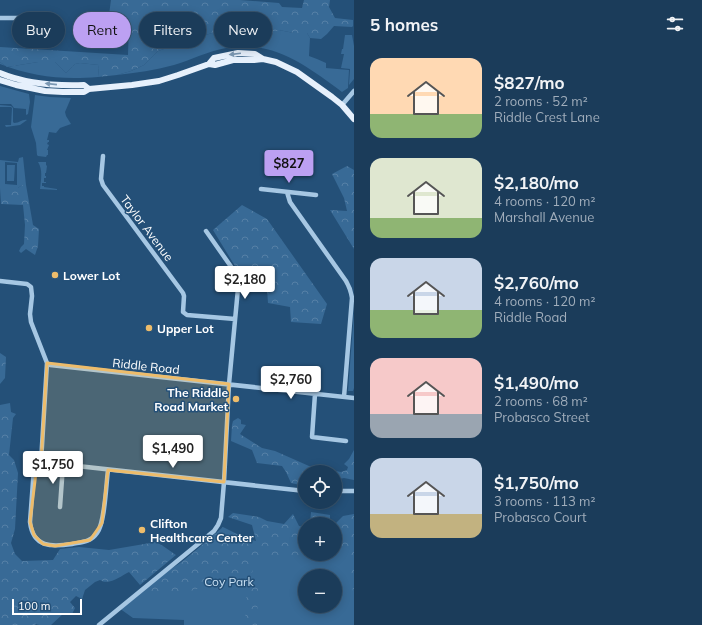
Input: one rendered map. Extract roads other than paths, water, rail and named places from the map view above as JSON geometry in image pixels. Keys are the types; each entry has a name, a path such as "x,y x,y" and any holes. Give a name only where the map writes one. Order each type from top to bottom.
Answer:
{"main road":[{"path":"0,80 16,86 45,91 84,92 89,89 154,82 209,64 214,58 238,53 255,54 263,59 276,62 291,69 332,97 342,105 354,119"},
{"path":"0,73 41,83 84,85 89,89"}],"street":[{"path":"0,18 12,18"},
{"path":"342,105 354,91"},
{"name":"Taylor Avenue","path":"103,156 101,179 103,185 184,293 183,312 187,314 235,319"},
{"path":"260,189 316,195"},
{"path":"287,192 290,202 346,280 351,292 344,397"},
{"path":"99,625 214,531 221,518 229,384 239,278 206,231"},
{"path":"0,281 27,284 31,287 32,296 30,322 47,363 41,462"},
{"name":"Riddle Road","path":"47,363 53,366 354,398"},
{"path":"315,394 312,437 346,441"},
{"path":"108,470 102,523 97,533 90,540 58,546 43,544 36,538 32,531 30,522 34,468 41,462 298,490"},
{"path":"60,507 63,465"},
{"path":"342,491 354,491"}],"place":[{"name":"Lower Lot","path":"55,275"},
{"name":"Upper Lot","path":"149,328"},
{"name":"The Riddle Road Market","path":"236,399"},
{"name":"Clifton Healthcare Center","path":"142,530"}],"park label":[{"name":"Coy Park","path":"229,581"}]}
